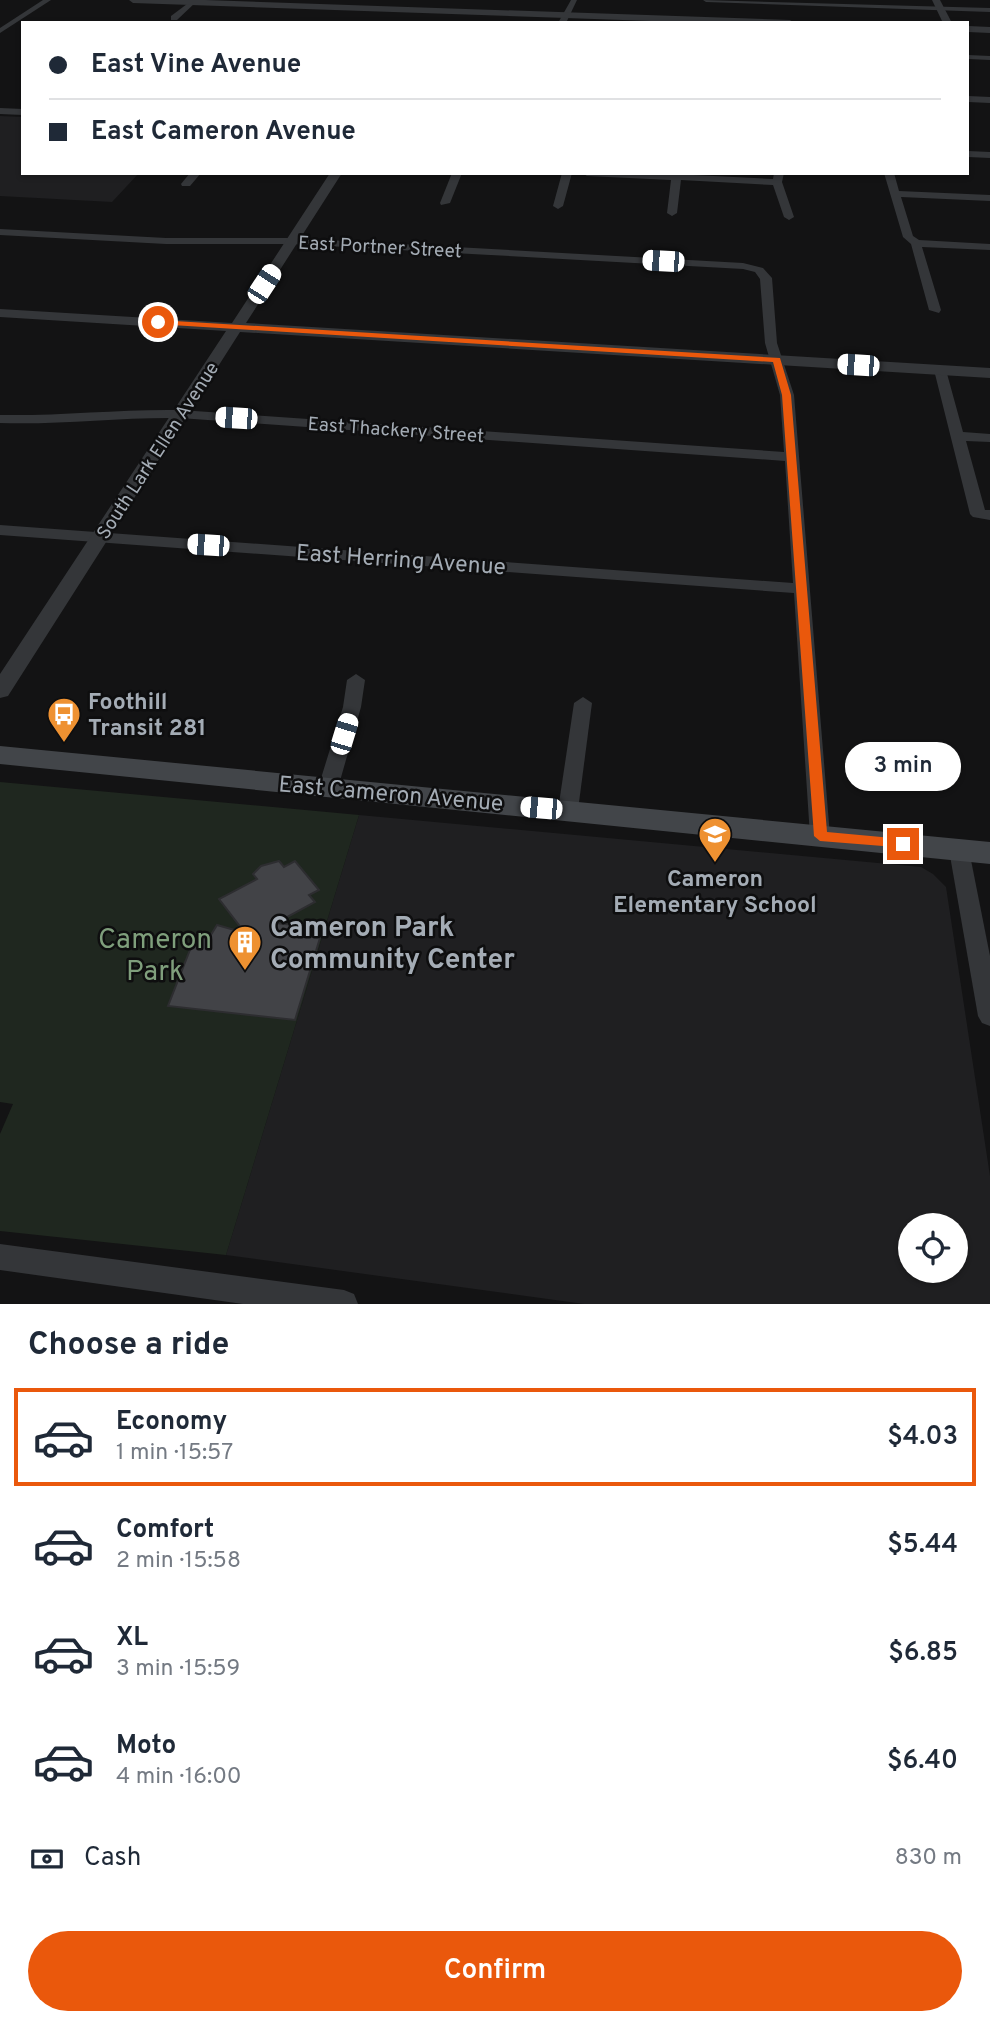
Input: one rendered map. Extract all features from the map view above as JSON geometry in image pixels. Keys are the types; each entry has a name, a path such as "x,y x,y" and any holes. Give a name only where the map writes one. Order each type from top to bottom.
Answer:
{"main road":[{"name":"East Cameron Avenue","path":"0,755 990,853"}],"street":[{"path":"0,31 48,0"},
{"path":"133,0 266,2 565,19 680,21"},
{"path":"433,21 447,0"},
{"path":"565,19 573,0"},
{"path":"706,0 938,4 990,10"},
{"path":"174,18 193,2"},
{"path":"938,4 947,21"},
{"path":"12,16 23,16"},
{"path":"969,29 990,30"},
{"path":"969,57 990,58"},
{"path":"969,99 990,100"},
{"path":"0,111 21,112"},
{"path":"969,154 990,155"},
{"path":"186,184 194,175"},
{"name":"South Lark Ellen Avenue","path":"0,691 335,175"},
{"path":"445,203 456,175"},
{"path":"558,206 566,175"},
{"path":"623,175 778,178 789,217"},
{"path":"890,175 908,237 916,243 990,247"},
{"path":"672,213 676,178"},
{"path":"895,194 990,198"},
{"name":"East Portner Street","path":"0,232 166,241 292,241 743,265 759,270 766,278 771,343 777,359"},
{"path":"916,243 935,310"},
{"path":"0,313 990,373"},
{"path":"777,359 787,395 820,836"},
{"path":"940,370 984,514"},
{"name":"East Thackery Street","path":"0,419 40,420 130,413 180,414 792,457"},
{"path":"958,436 990,438"},
{"name":"East Herring Avenue","path":"0,530 801,589"},
{"path":"328,788 352,707 356,680"},
{"path":"568,810 583,703"},
{"path":"959,850 990,1016"},
{"path":"0,1257 344,1304"}],"shaded area":[{"path":"0,116 21,117 21,175 137,175 112,202 0,196"},
{"path":"359,815 921,867 933,874 946,887 990,1176 990,1304 584,1304 226,1255"}],"green space":[{"name":"Cameron Park","path":"0,782 359,815 226,1255 0,1231 0,1134 13,1104 0,1102"}],"building":[{"name":"Cameron Park Community Center","path":"279,861 284,867 295,861 319,890 309,895 315,902 276,923 323,928 295,1020 168,1006 195,937 209,938 217,925 245,933 219,899 257,879 253,874 261,866"}],"place":[{"name":"Foothill Transit 281","path":"64,744"},
{"name":"Cameron Elementary School","path":"715,864"},
{"name":"Cameron Park Community Center","path":"245,972"}],"route":[{"path":"158,322 777,359 787,395 820,836 903,844"}]}
